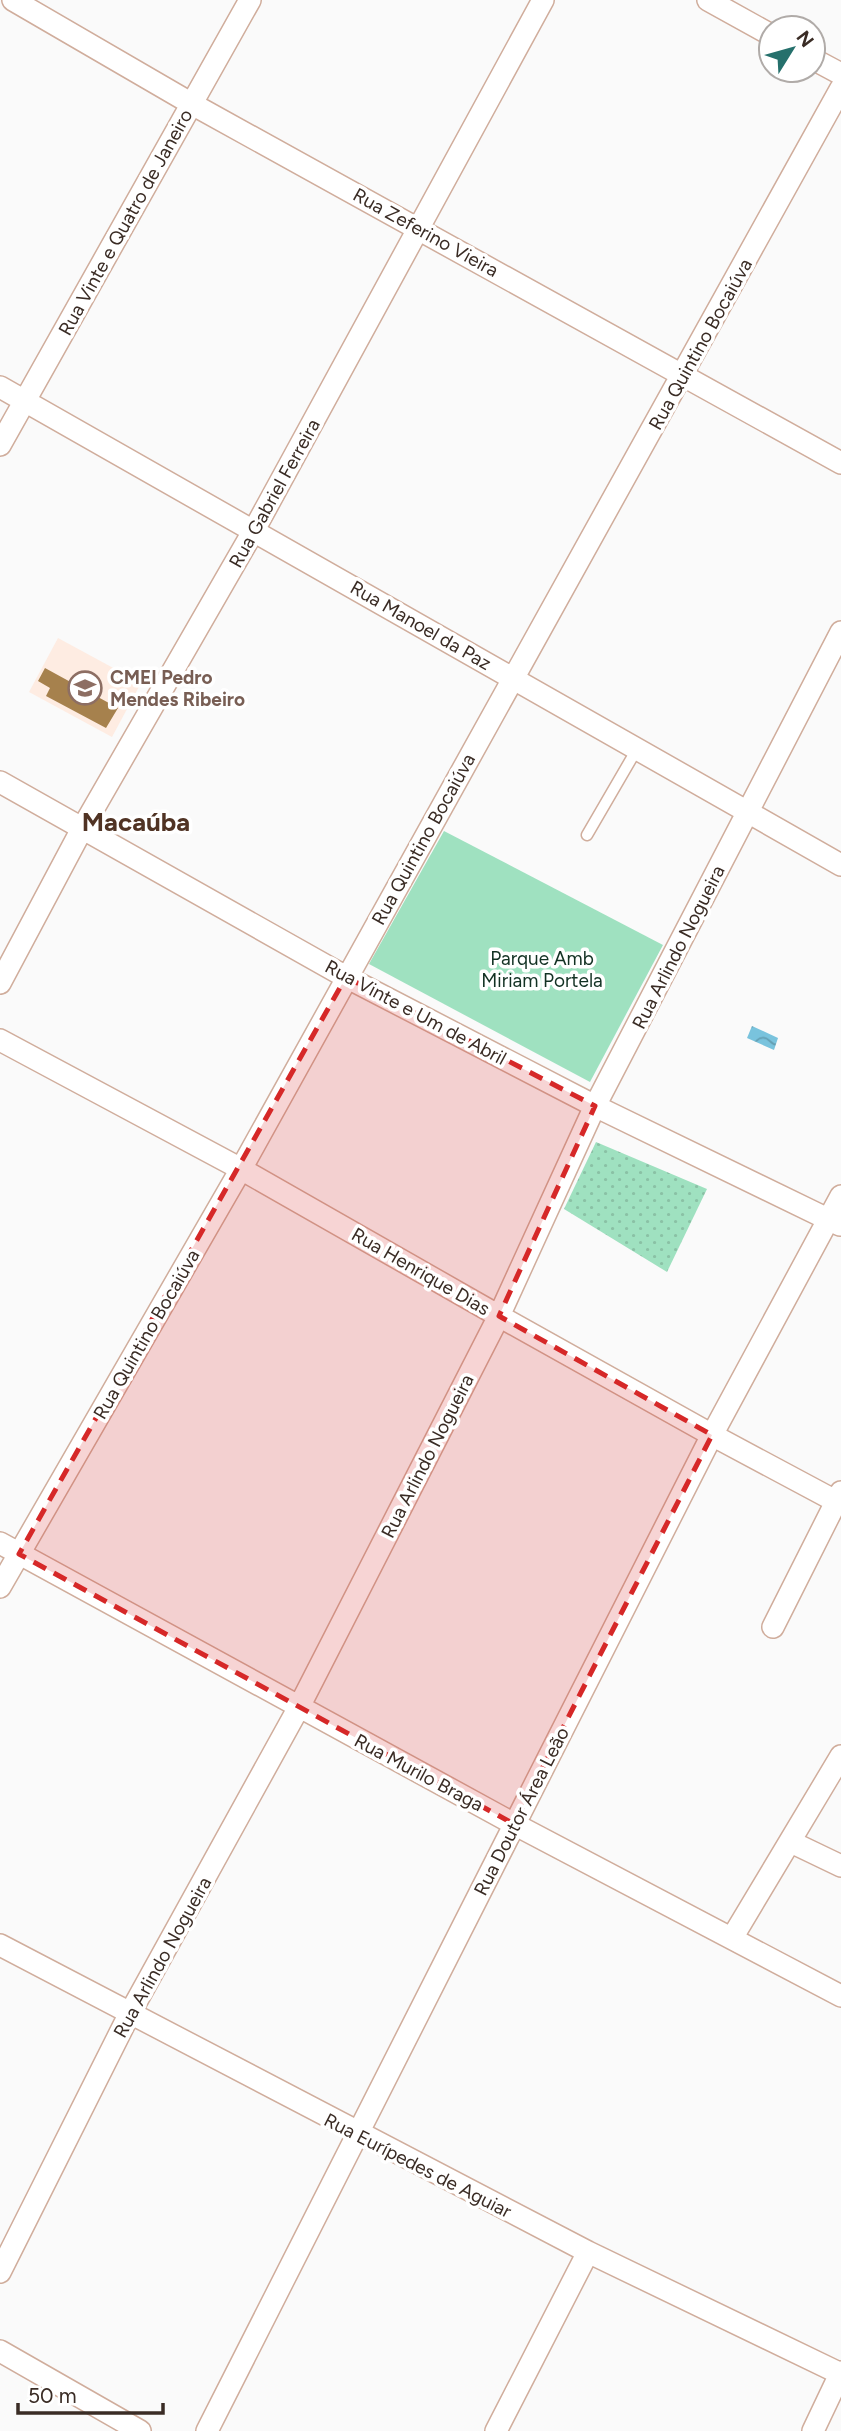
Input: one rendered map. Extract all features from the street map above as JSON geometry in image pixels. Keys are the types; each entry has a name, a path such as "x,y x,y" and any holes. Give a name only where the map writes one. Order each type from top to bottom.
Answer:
{"street":[{"name":"Rua Zeferino Vieira","path":"13,0 192,104 841,463"},
{"name":"Rua Vinte e Quatro de Janeiro","path":"0,444 250,0"},
{"name":"Rua Gabriel Ferreira","path":"0,983 83,827 254,530 543,0"},
{"path":"708,0 757,27"},
{"name":"Rua Quintino Bocaiúva","path":"0,1587 241,1168 841,88"},
{"name":"Rua Manoel da Paz","path":"0,387 841,865"},
{"name":"Rua Arlindo Nogueira","path":"0,2272 130,2015 299,1707 499,1316 595,1106 841,632"},
{"name":"Rua Vinte e Um de Abril","path":"0,782 346,977 595,1106 835,1223"},
{"name":"Rua Henrique Dias","path":"0,1040 241,1168 712,1435 839,1499"},
{"name":"Rua Doutor Área Leão","path":"207,2431 712,1435 835,1223 841,1196"},
{"path":"773,1627 839,1499"},
{"name":"Rua Murilo Braga","path":"0,1543 514,1824 841,1996"},
{"path":"732,1938 841,1756"},
{"path":"791,1842 841,1866"},
{"name":"Rua Eurípedes de Aguiar","path":"0,1945 588,2252 841,2374"},
{"path":"496,2431 588,2252"},
{"path":"0,2351 140,2431"},
{"path":"813,2431 841,2374"}],"lane":[{"path":"587,835 637,749"}],"highlighted area":[{"path":"346,977 595,1106 499,1316 712,1435 514,1824 19,1554"}],"shaded area":[{"name":"CMEI Pedro Mendes Ribeiro","path":"58,638 141,683 112,737 29,692"}],"green space":[{"name":"Parque Amb Miriam Portela","path":"444,831 663,945 590,1082 369,964"},
{"path":"596,1142 707,1189 667,1272 564,1209"}],"water":[{"path":"752,1026 778,1038 774,1050 747,1038"}],"building":[{"path":"45,668 118,708 106,728 46,696 50,688 38,681"}],"place":[{"name":"CMEI Pedro Mendes Ribeiro","path":"85,688"}],"district":[{"name":"Macaúba","path":"136,822"}]}
